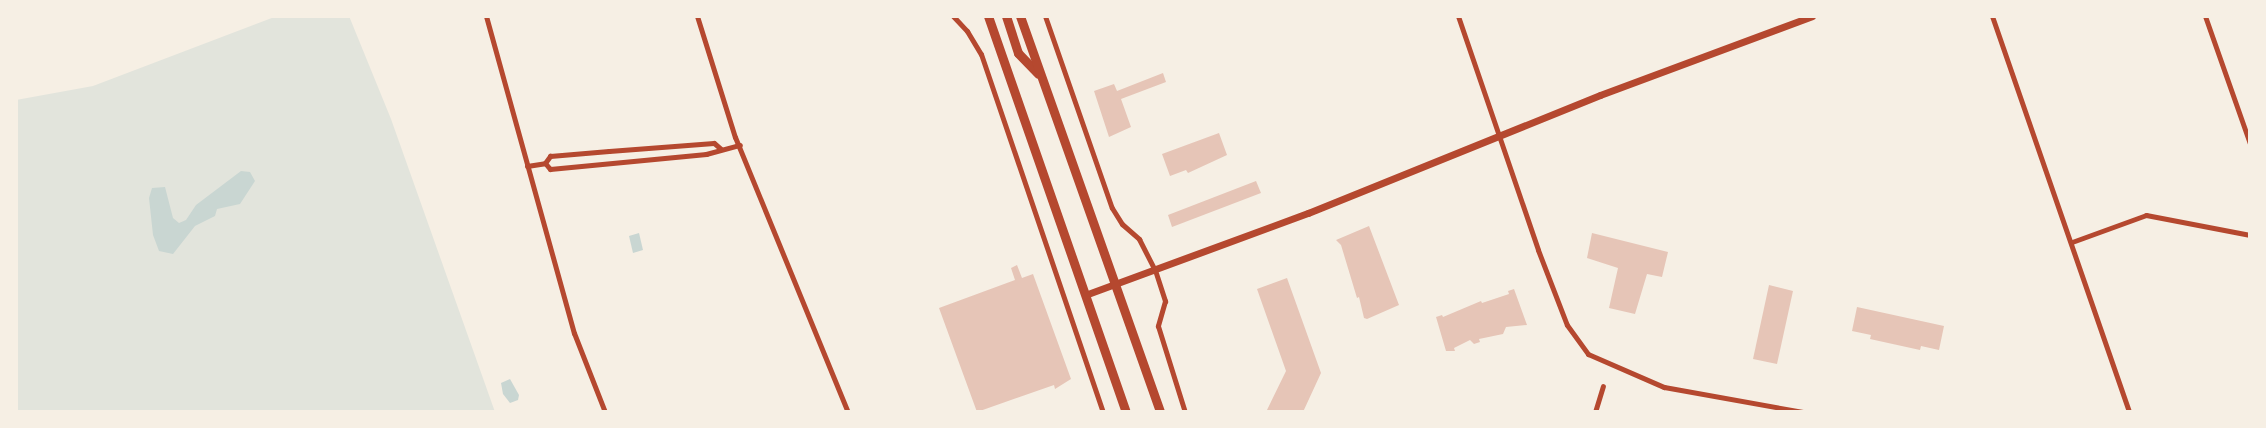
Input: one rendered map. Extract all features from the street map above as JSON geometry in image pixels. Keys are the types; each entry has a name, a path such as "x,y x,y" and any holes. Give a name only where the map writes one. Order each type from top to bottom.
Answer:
{"main road":[{"path":"988,16 1126,412"},
{"path":"1006,16 1018,53 1042,78"},
{"path":"1020,16 1160,412"}],"street":[{"path":"486,16 574,333 605,412"},
{"path":"697,16 716,82 740,146 848,412"},
{"path":"953,16 968,31 981,54 1103,412"},
{"path":"1045,16 1112,208 1122,224 1139,240 1155,270 1164,301 1158,326 1185,412"},
{"path":"1458,16 1567,325 1588,354 1664,387 1803,412"},
{"path":"1085,294 1155,270 1500,136 1600,94 1812,16"},
{"path":"1992,16 2072,242 2129,412"},
{"path":"2205,16 2250,144"},
{"path":"527,166 545,163 550,156 714,143 721,149"},
{"path":"545,163 550,169 706,154 740,146"},
{"path":"2072,242 2146,215 2249,233"},
{"path":"1595,412 1603,386"}],"shaded area":[{"path":"277,16 349,16 391,119 495,412 16,412 16,100 93,86"},
{"path":"241,171 250,172 255,181 240,204 217,209 215,216 195,226 173,254 159,251 153,235 149,198 152,188 165,187 173,218 179,223 186,220 196,205"},
{"path":"639,233 643,250 633,253 629,236"},
{"path":"510,379 519,395 518,400 510,403 503,394 501,383"}],"building":[{"path":"1163,73 1166,82 1121,99 1131,127 1109,137 1094,91 1114,84 1117,91"},
{"path":"1219,133 1227,155 1188,173 1186,170 1170,176 1162,154"},
{"path":"1256,181 1261,193 1172,227 1168,215"},
{"path":"1369,226 1399,305 1367,319 1364,318 1359,297 1357,298 1341,245 1336,240"},
{"path":"1592,233 1668,252 1662,277 1647,274 1635,314 1609,308 1618,268 1587,258"},
{"path":"1017,265 1022,278 1033,274 1071,379 1055,389 1054,385 977,412 939,308 1015,280 1011,268"},
{"path":"1287,278 1321,373 1303,412 1266,412 1286,371 1257,289"},
{"path":"1769,285 1793,291 1777,364 1753,359"},
{"path":"1514,289 1527,325 1506,327 1503,334 1479,339 1480,342 1474,344 1470,340 1454,348 1455,351 1446,351 1436,317 1442,315 1443,317 1481,301 1482,303 1509,294 1508,291"},
{"path":"1857,307 1944,326 1939,350 1921,346 1920,350 1870,339 1871,335 1852,331"}]}
